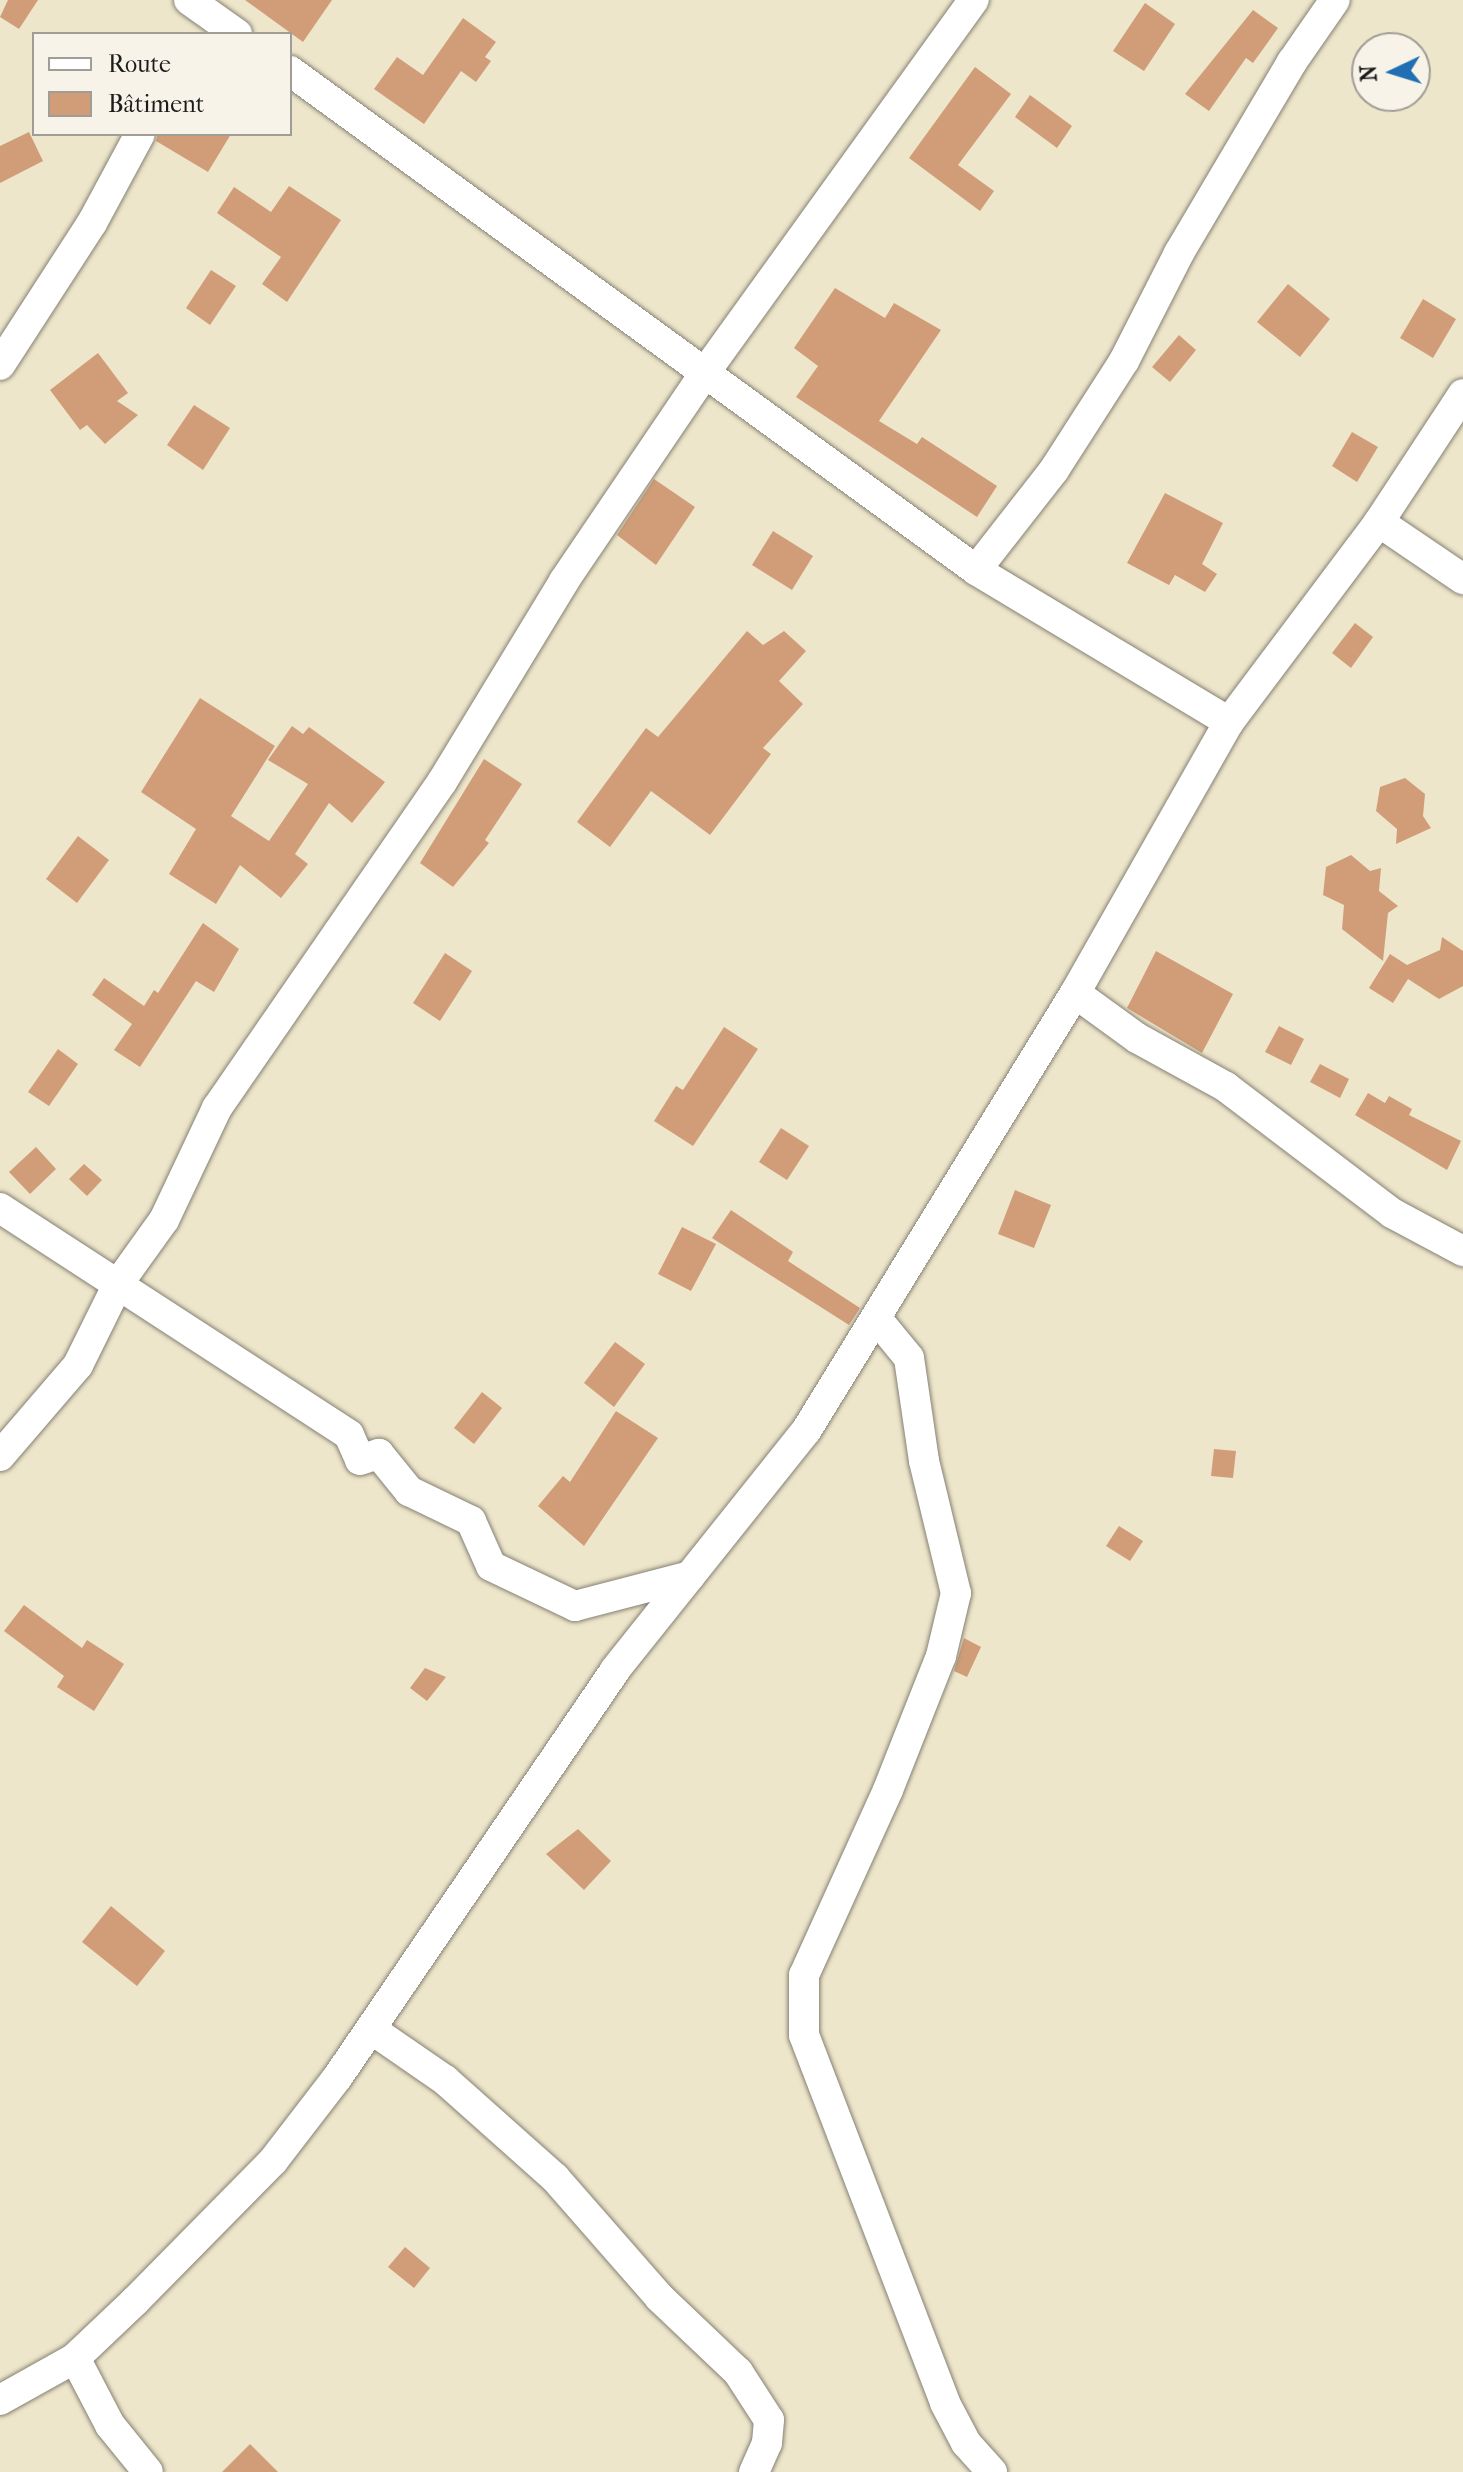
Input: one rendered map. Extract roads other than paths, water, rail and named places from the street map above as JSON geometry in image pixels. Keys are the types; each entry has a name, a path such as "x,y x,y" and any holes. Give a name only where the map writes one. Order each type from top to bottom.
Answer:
{"street":[{"path":"0,1456 78,1365 118,1284 164,1220 236,1076 442,782 564,581 706,371 974,0"},
{"path":"976,570 1054,470 1124,361 1179,253 1292,62 1335,0"},
{"path":"204,12 234,32"},
{"path":"292,72 976,570 1229,722"},
{"path":"0,365 92,223 139,136"},
{"path":"0,2400 75,2358 273,2161 371,2029 615,1670 806,1431 1075,993 1229,722 1379,522 1463,394"},
{"path":"1379,522 1463,579"},
{"path":"1075,993 1137,1038 1226,1087 1392,1213 1463,1251"},
{"path":"0,1208 349,1435 360,1460 379,1454 409,1491 471,1521 491,1566 575,1606 690,1576"},
{"path":"877,1319 909,1358 924,1461 956,1593 941,1656 893,1777 804,1975 804,2035 945,2403 966,2443 992,2472"},
{"path":"371,2029 445,2080 555,2178 659,2297 738,2372 769,2420 767,2443 754,2472"},
{"path":"75,2358 110,2425 148,2472"}]}
